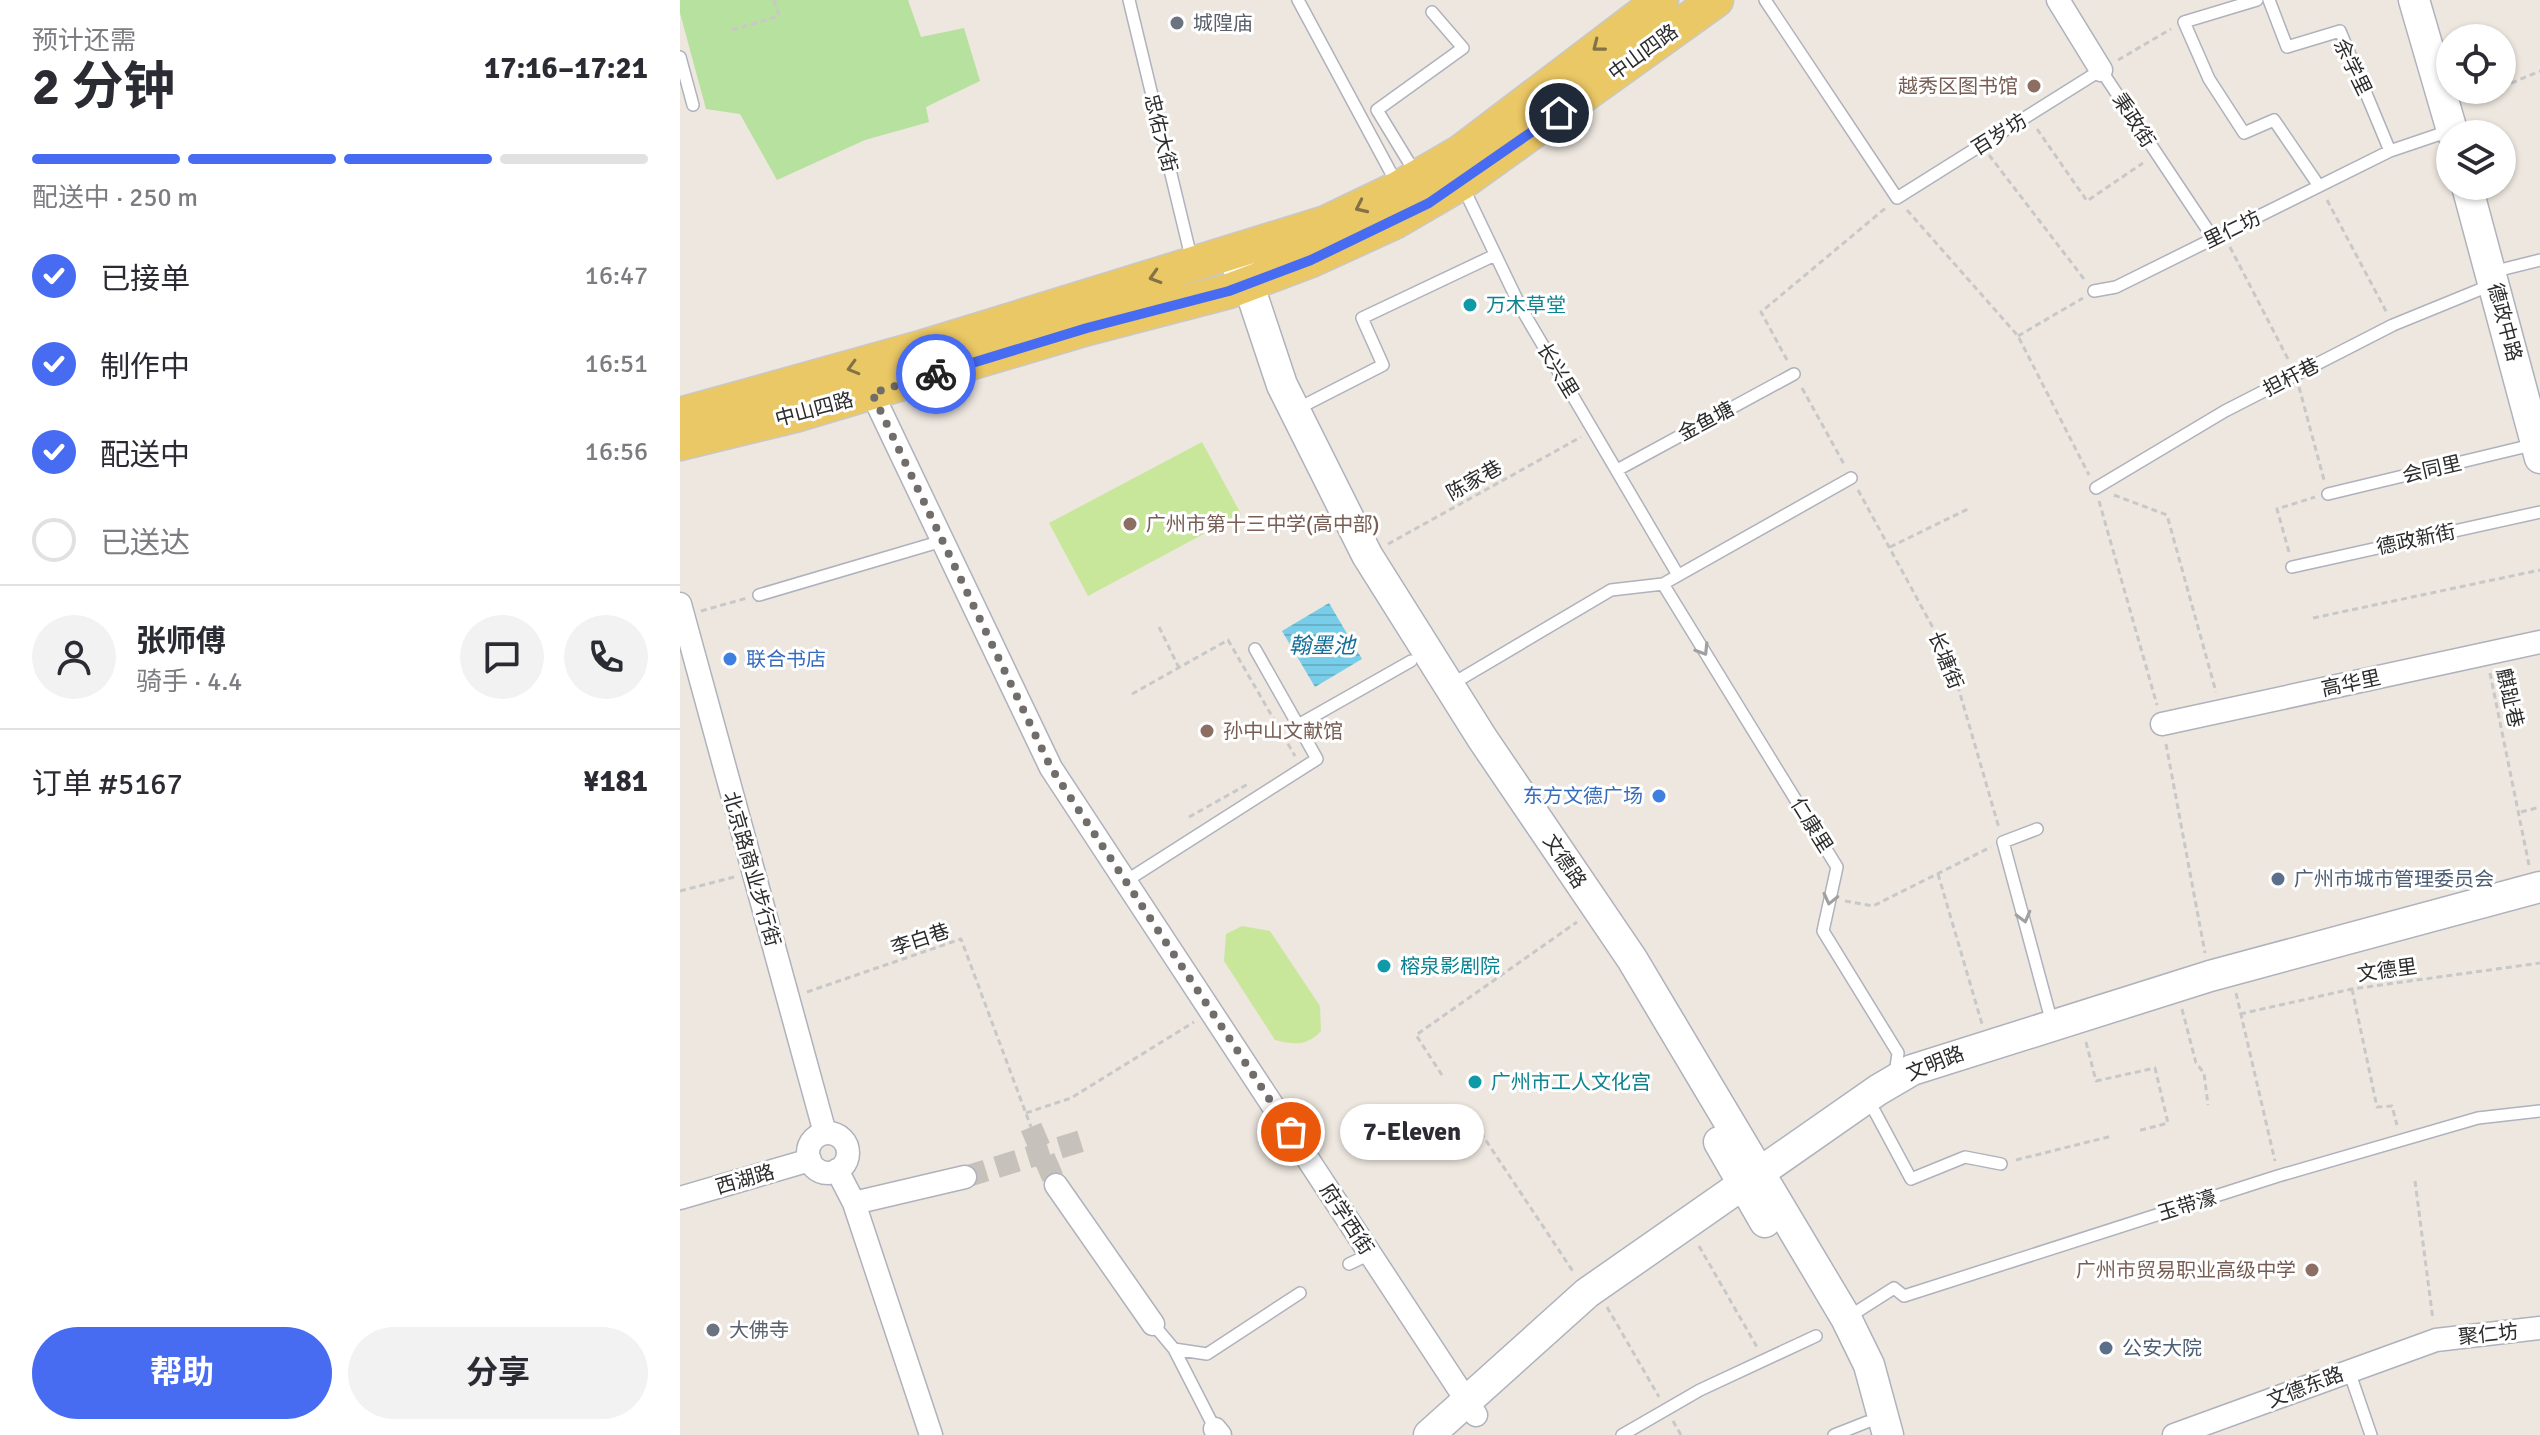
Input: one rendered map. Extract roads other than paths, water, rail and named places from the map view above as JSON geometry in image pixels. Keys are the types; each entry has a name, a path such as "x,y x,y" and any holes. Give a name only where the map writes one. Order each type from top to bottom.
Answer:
{"main road":[{"name":"中山四路","path":"680,415 883,360 1194,265 1236,276 1326,223 1409,183 1461,152 1661,0"},
{"path":"2414,0 2449,120"},
{"name":"中山四路","path":"680,443 872,393 1087,328 1236,276 1353,241 1461,183 1698,3"},
{"name":"德政中路","path":"2471,200 2539,448"},
{"name":"文德路","path":"1236,276 1293,411 1367,555 1448,686 1632,959 1839,1346 1875,1431"},
{"name":"文德路","path":"1236,276 1246,349 1303,475 1344,552 1411,661 1755,1185 1846,1318 1874,1377 1875,1431"},
{"name":"文明路","path":"1596,1298 1696,1239 1755,1185 1930,1080 2315,946 2538,894"},
{"name":"文明路","path":"1429,1435 1466,1417 1596,1298 1755,1185 1894,1079 1932,1061 1987,1043 2064,1031 2180,1002 2237,1000 2538,894"}],"street":[{"name":"秉政街","path":"2058,0 2101,70"},
{"name":"府学西街","path":"872,393 1051,768 1370,1254 1466,1417"},
{"name":"北京路商业步行街","path":"682,610 751,872 790,998 825,1133 840,1137 847,1148 846,1161 837,1170"},
{"name":"高华里","path":"2162,724 2540,642"},
{"path":"825,1133 811,1141 810,1160 824,1172 837,1170 854,1203 931,1435"},
{"name":"西湖路","path":"680,1198 810,1160"},
{"path":"854,1203 965,1177"},
{"path":"1056,1185 1153,1324"},
{"name":"聚仁坊","path":"2436,1340 2540,1328"},
{"name":"文德东路","path":"2174,1435 2436,1340"}],"lane":[{"name":"忠佑大街","path":"1129,0 1194,265"},
{"path":"1298,0 1409,183"},
{"name":"百岁坊","path":"1765,0 1897,198 2101,70"},
{"path":"2257,0 2184,22 2209,79 2244,133 2274,120 2319,186"},
{"name":"余学里","path":"2269,0 2287,47 2340,31 2390,151"},
{"path":"1409,183 1377,110 1463,48 1432,12"},
{"path":"680,57 693,105"},
{"name":"秉政街","path":"2101,70 2218,236"},
{"name":"里仁坊","path":"2094,291 2116,287 2436,131"},
{"name":"长兴里","path":"1461,183 1521,308 1619,469 1678,575"},
{"path":"1293,411 1383,365 1362,318 1495,255"},
{"name":"担杆巷","path":"2096,488 2225,411 2393,325 2493,278 2540,260"},
{"name":"金鱼塘","path":"1619,469 1794,374"},
{"name":"会同里","path":"2328,494 2539,448"},
{"path":"1448,686 1611,590 1663,584 1851,478"},
{"name":"德政新街","path":"2292,567 2540,512"},
{"path":"759,595 942,541"},
{"name":"仁康里","path":"1663,584 1837,867 1823,931 1898,1053 1894,1079"},
{"path":"1126,881 1317,759 1255,649"},
{"path":"1298,725 1411,661"},
{"path":"2037,829 2003,842 2064,1031"},
{"name":"玉带濠","path":"1846,1318 1894,1288 1904,1296 2278,1176 2401,1140 2478,1118 2540,1111"},
{"path":"1875,1112 1911,1179 1965,1157 2001,1164"},
{"path":"1349,1264 1370,1254"},
{"path":"1174,1349 1207,1354 1300,1293"},
{"path":"1153,1324 1174,1349 1217,1432"},
{"path":"1622,1435 1666,1408 1816,1336"},
{"path":"2349,1371 2371,1435"},
{"path":"1834,1435 1875,1431"}],"water":[{"name":"翰墨池","path":"1329,603 1362,659 1315,687 1282,631"}],"tunnel":[{"path":"1031,1127 1056,1185"},
{"path":"965,1177 1081,1141"}],"place":[{"name":"城隍庙","path":"1177,23"},
{"name":"越秀区图书馆","path":"2034,86"},
{"name":"万木草堂","path":"1470,305"},
{"name":"广州市第十三中学(高中部)","path":"1130,524"},
{"name":"联合书店","path":"730,659"},
{"name":"孙中山文献馆","path":"1207,731"},
{"name":"东方文德广场","path":"1659,796"},
{"name":"广州市城市管理委员会","path":"2278,879"},
{"name":"榕泉影剧院","path":"1384,966"},
{"name":"广州市工人文化宫","path":"1475,1082"},
{"name":"7-Eleven","path":"1291,1132"},
{"name":"广州市贸易职业高级中学","path":"2312,1270"},
{"name":"大佛寺","path":"713,1330"},
{"name":"公安大院","path":"2106,1348"}]}
